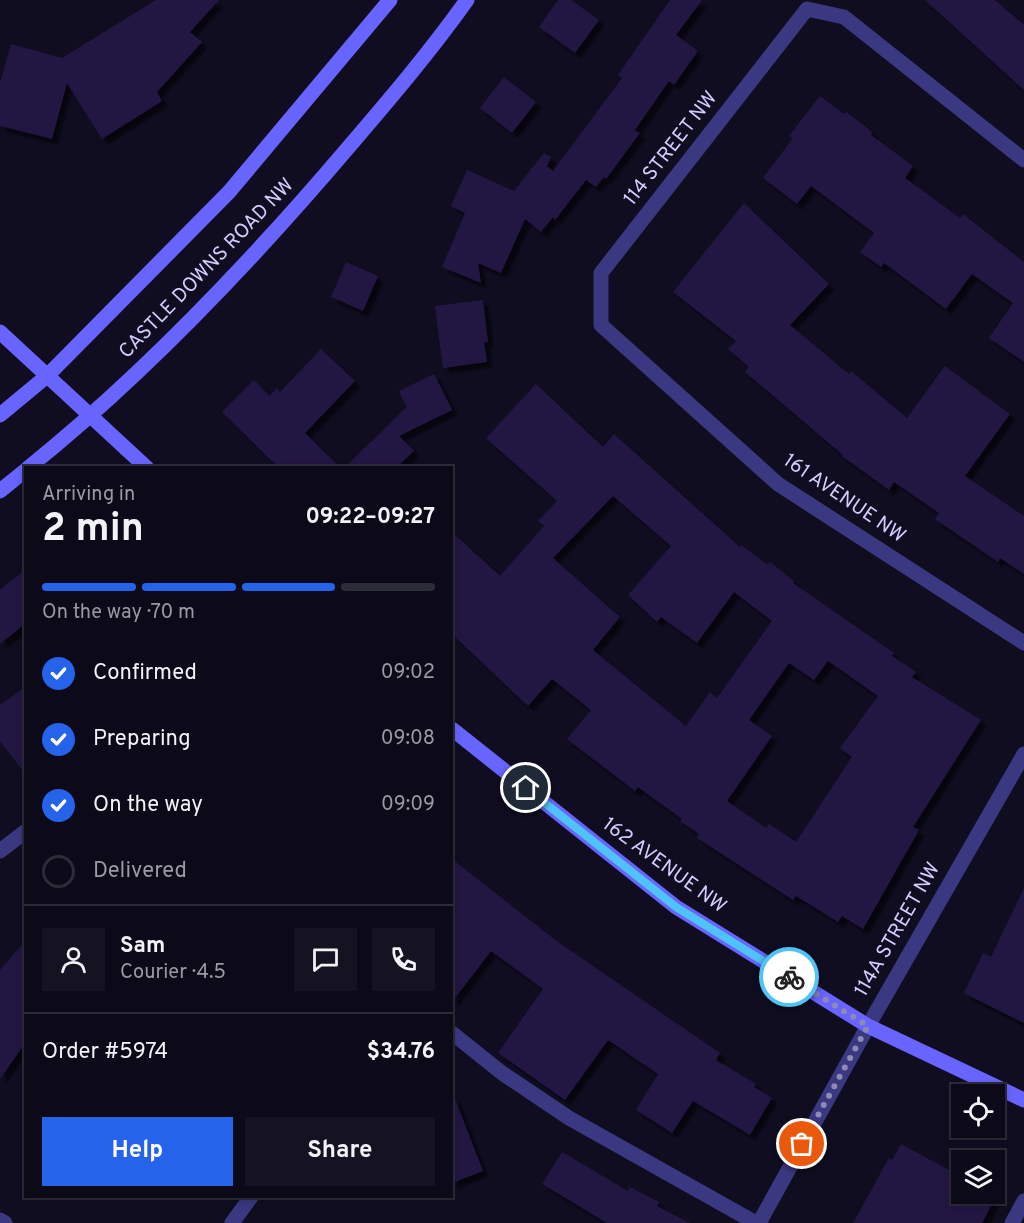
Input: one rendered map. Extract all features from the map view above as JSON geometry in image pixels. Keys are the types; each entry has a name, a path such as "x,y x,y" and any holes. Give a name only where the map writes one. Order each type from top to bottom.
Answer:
{"main road":[{"name":"CASTLE DOWNS ROAD NW","path":"0,415 47,376 229,192 390,0"},
{"name":"CASTLE DOWNS ROAD NW","path":"31,466 93,416 273,237 435,45 467,0"},
{"path":"0,332 145,466"},
{"name":"CASTLE DOWNS ROAD NW","path":"0,491 24,471"},
{"name":"162 AVENUE NW","path":"453,730 676,907 868,1026 1024,1100"}],"street":[{"name":"114 STREET NW","path":"601,325 601,273 807,9 844,17 1024,160"},
{"name":"161 AVENUE NW","path":"601,325 778,484 1024,642"},
{"name":"114A STREET NW","path":"758,1223 1024,754"},
{"path":"0,851 24,833"},
{"path":"453,1035 569,1118 758,1223"},
{"path":"232,1223 250,1198"},
{"path":"1012,1223 1024,1201"},
{"path":"0,1220 5,1223"}],"building":[{"path":"156,0 219,0 190,32 202,42 157,92 162,101 102,139 67,83 52,139 0,126 0,83 11,44 62,58"},
{"path":"558,0 571,0 599,20 575,53 539,27"},
{"path":"670,0 702,0 676,35 698,51 674,85 669,81 635,130 640,133 606,179 604,177 596,187 586,180 555,220 553,217 541,232 525,219 501,273 478,263 481,283 442,267 465,213 451,206 467,170 514,191 544,153 551,157 547,166 553,171 622,78 618,75"},
{"path":"925,0 995,0 1024,25 1024,90"},
{"path":"504,77 536,102 512,133 480,108"},
{"path":"820,96 844,114 846,112 872,132 871,135 913,166 905,178 960,218 963,214 1024,262 1024,362 989,338 1013,303 972,274 946,309 884,263 881,267 860,252 874,233 811,186 797,204 763,178 793,138 789,136"},
{"path":"744,203 829,284 790,325 849,374 851,371 907,418 945,366 1010,414 965,476 1024,516 1024,574 1000,558 998,562 935,519 939,513 894,482 889,490 842,456 745,372 749,367 728,349 736,341 673,292"},
{"path":"346,262 378,276 363,311 331,297"},
{"path":"483,300 488,342 484,343 487,362 443,368 435,306"},
{"path":"321,349 355,381 305,433 339,466 277,466 222,412 254,380 270,396 277,388 280,392"},
{"path":"434,374 452,410 399,436 414,451 398,466 346,466 407,407 399,391"},
{"path":"536,384 603,447 614,434 740,547 741,545 768,565 770,562 794,581 793,583 894,653 892,656 916,672 912,677 981,720 913,827 919,830 863,929 842,916 838,922 796,896 793,900 697,838 699,834 680,821 682,819 638,787 635,791 567,739 591,710 552,679 528,706 453,635 453,533 500,576 544,526 538,521 557,501 486,438","holes":["613,496 671,546 628,595 657,622 661,617 697,643 734,592 772,621 717,698 710,692 686,726 593,650 620,617 553,558","828,661 878,696 840,748 852,757 796,842 769,824 766,828 727,801 772,736 749,720 789,663 814,680"]},
{"path":"24,571 24,625 0,644 0,590"},
{"path":"24,687 24,772 0,741 0,705"},
{"path":"453,860 558,942 720,1053 716,1060 756,1084 754,1087 772,1098 750,1135 693,1101 672,1133 636,1110 658,1074 608,1040 565,1100 498,1053 543,989 491,951 453,1001"},
{"path":"1024,888 1024,1023 964,993 983,953 991,957"},
{"path":"24,942 24,1045 0,1079 0,970"},
{"path":"453,1096 483,1171 453,1183"},
{"path":"901,1144 951,1171 951,1204 992,1204 982,1223 853,1223 889,1158 892,1160"},
{"path":"562,1152 628,1191 630,1187 659,1202 657,1206 690,1223 607,1223 542,1184"}],"way so far":[{"path":"789,977 868,1026 802,1144"}],"route":[{"path":"526,788 676,907 789,977"}]}
